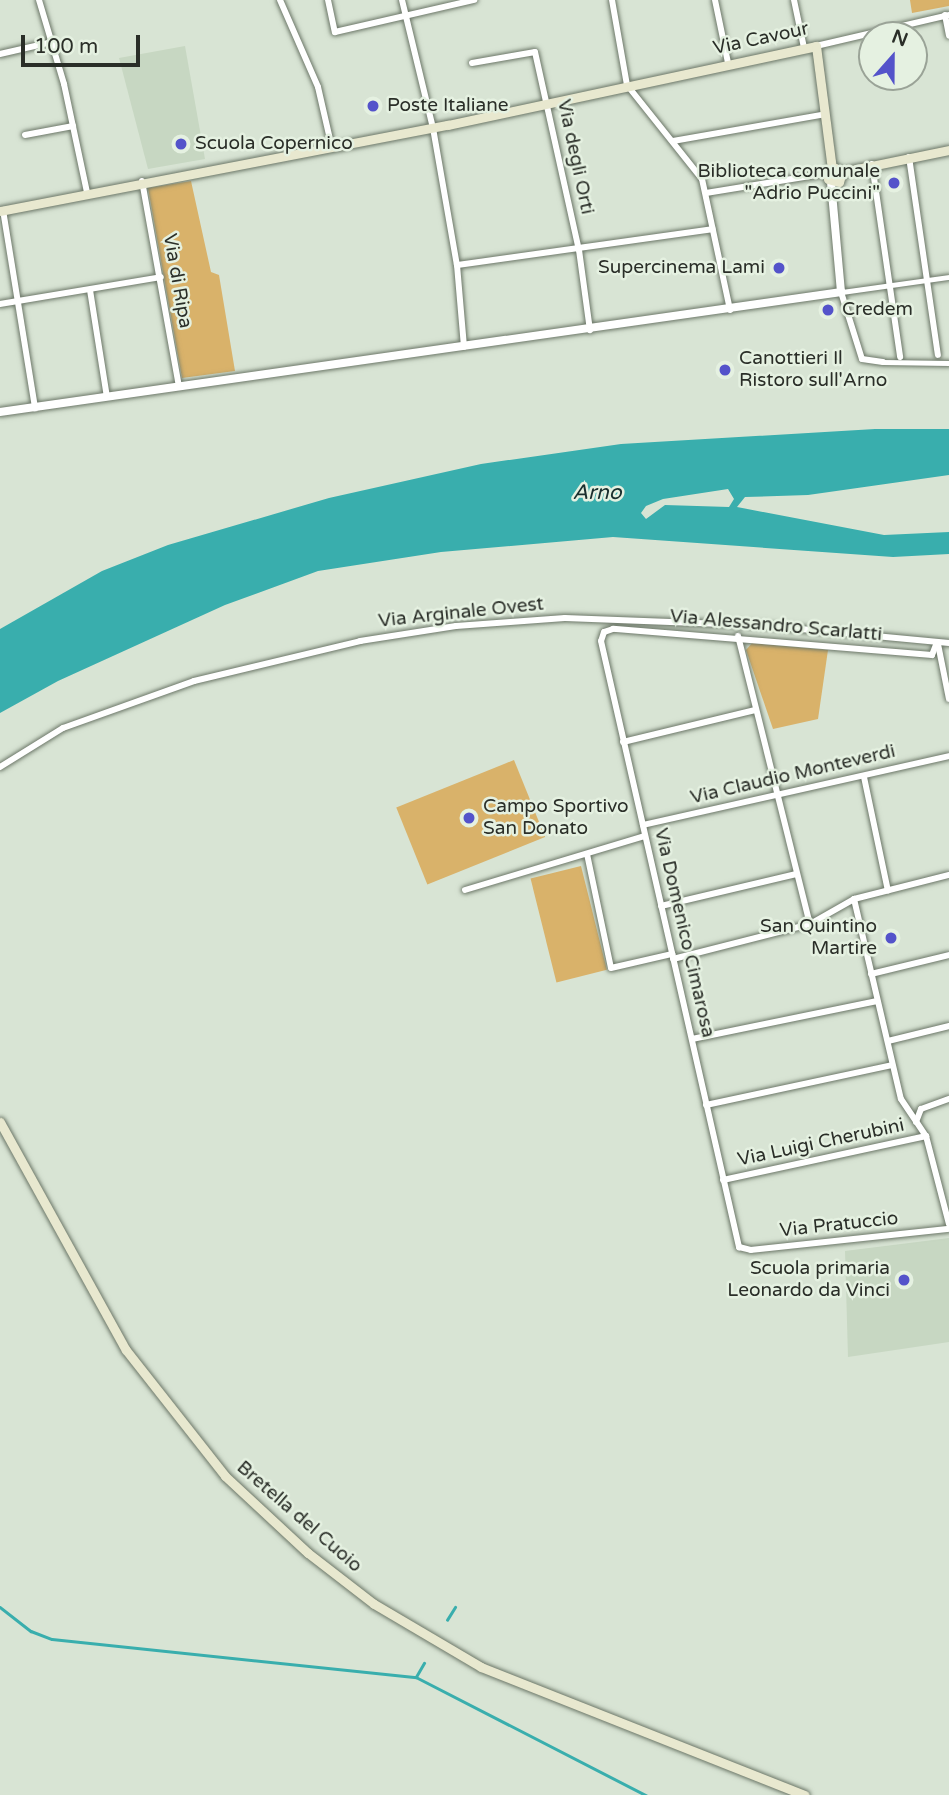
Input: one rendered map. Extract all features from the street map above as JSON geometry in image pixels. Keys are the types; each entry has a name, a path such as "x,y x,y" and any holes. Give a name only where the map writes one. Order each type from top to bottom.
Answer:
{"main road":[{"name":"Via Cavour","path":"2,210 142,181 433,128 816,46"},
{"path":"816,46 826,114 830,174"},
{"path":"830,174 949,150"},
{"path":"830,174 842,181 842,172"},
{"name":"Bretella del Cuoio","path":"0,1122 126,1350 225,1476 308,1553 374,1604 435,1643 534,1692 805,1795"}],"street":[{"path":"39,0 74,126 87,192"},
{"path":"280,0 317,87 332,148"},
{"path":"328,0 335,32 474,0"},
{"path":"402,0 433,128 457,265 464,347"},
{"path":"612,0 627,85 697,169 706,193 730,310"},
{"path":"715,0 729,63"},
{"path":"794,0 804,48"},
{"path":"947,15 949,36"},
{"name":"Via Cavour","path":"816,46 947,15"},
{"path":"0,54 52,42"},
{"name":"Via degli Orti","path":"472,63 535,52 579,250 590,331"},
{"path":"673,141 826,114"},
{"path":"25,135 74,126"},
{"path":"909,157 939,355"},
{"path":"872,164 901,357"},
{"path":"706,193 830,174 841,292 862,359 949,363"},
{"name":"Via di Ripa","path":"142,181 179,386"},
{"path":"2,210 35,408"},
{"path":"457,265 579,250 712,229"},
{"path":"0,304 161,277"},
{"path":"0,412 590,331 949,277"},
{"path":"90,290 107,397"},
{"name":"Via Arginale Ovest","path":"0,767 62,728 182,685 318,650 444,627 578,619 769,626 949,643"},
{"name":"Via Alessandro Scarlatti","path":"604,632 738,636 932,655 937,642"},
{"name":"Via Domenico Cimarosa","path":"604,632 601,641 623,742 737,1241"},
{"path":"738,636 810,924"},
{"path":"937,642 949,699"},
{"path":"623,742 755,710"},
{"name":"Via Claudio Monteverdi","path":"643,825 778,797 949,756"},
{"path":"864,777 888,891"},
{"path":"465,890 645,836"},
{"path":"587,854 611,968 810,924 854,899 949,875"},
{"path":"662,906 797,876"},
{"path":"854,899 904,1108 926,1136 949,1226"},
{"path":"871,974 949,955"},
{"path":"692,1039 877,1001"},
{"path":"888,1041 949,1026"},
{"path":"706,1105 892,1065"},
{"path":"916,1122 921,1109 949,1099"},
{"name":"Via Luigi Cherubini","path":"723,1180 926,1136"},
{"name":"Via Pratuccio","path":"737,1241 742,1249 751,1250 949,1226"}],"shaded area":[{"path":"910,0 949,0 949,6 912,13"},
{"path":"185,46 205,159 148,169 119,58"},
{"path":"191,181 211,272 219,275 235,371 182,378 148,188"},
{"path":"752,643 828,650 818,719 773,729 746,650"},
{"name":"Campo Sportivo San Donato","path":"514,760 545,837 427,885 396,808"},
{"path":"581,866 607,970 556,982 531,879"},
{"path":"949,1238 949,1342 848,1357 845,1251"}],"water":[{"name":"Arno","path":"875,429 949,429 949,475 808,495 745,497 737,507 884,535 949,532 949,554 893,557 613,537 441,552 318,571 225,605 58,681 0,713 0,629 102,571 168,545 329,498 481,464 621,444","holes":["728,489 734,499 729,507 665,505 646,519 641,513 646,506 663,499"]}],"waterway":[{"path":"0,1607 31,1631 52,1639 416,1677 646,1795"},
{"path":"447,1620 455,1607"},
{"path":"416,1677 424,1663"}],"place":[{"name":"Poste Italiane","path":"373,106"},
{"name":"Scuola Copernico","path":"181,144"},
{"name":"Biblioteca comunale \"Adrio Puccini\"","path":"894,183"},
{"name":"Supercinema Lami","path":"779,268"},
{"name":"Credem","path":"828,310"},
{"name":"Canottieri Il Ristoro sull'Arno","path":"725,370"},
{"name":"Campo Sportivo San Donato","path":"469,818"},
{"name":"San Quintino Martire","path":"891,938"},
{"name":"Scuola primaria Leonardo da Vinci","path":"904,1280"}]}
